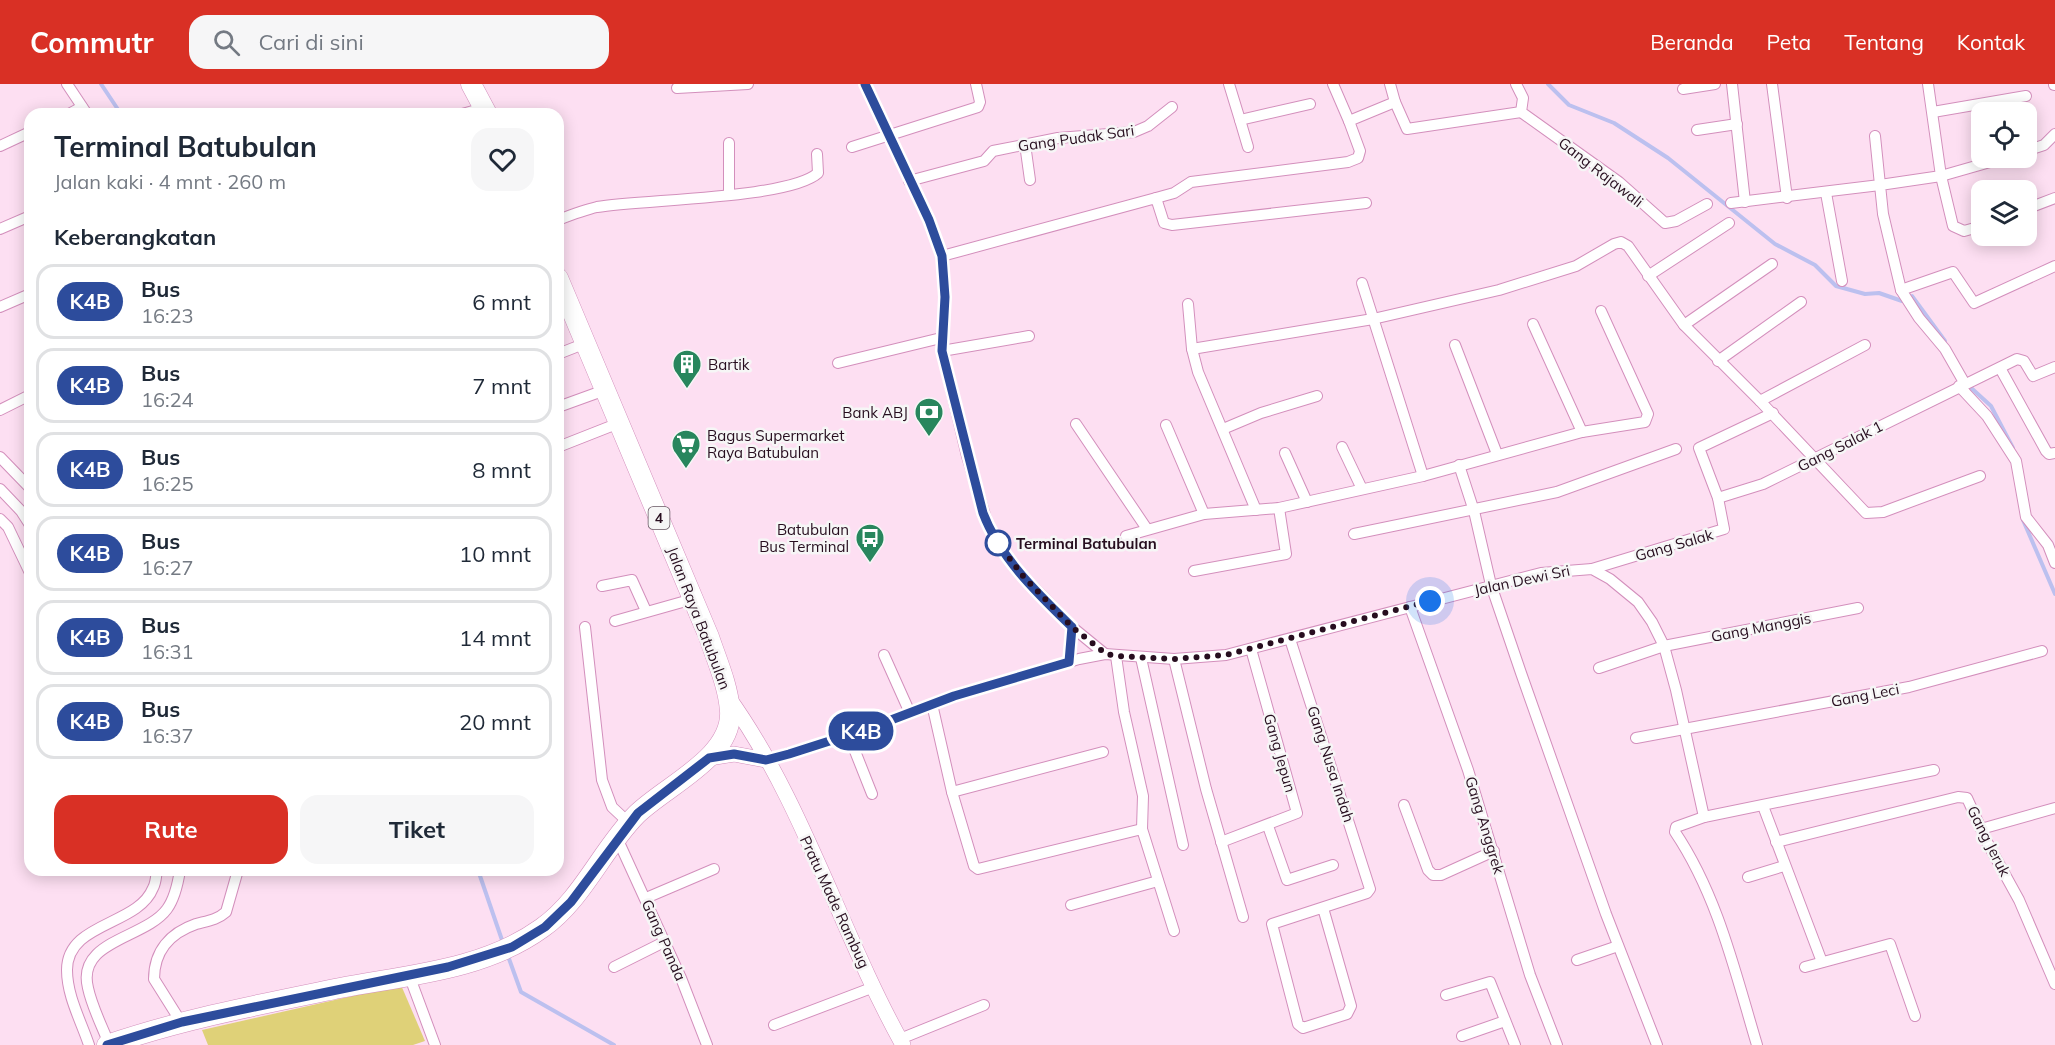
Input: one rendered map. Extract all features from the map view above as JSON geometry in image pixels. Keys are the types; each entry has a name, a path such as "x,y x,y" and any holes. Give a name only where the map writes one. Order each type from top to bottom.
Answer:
{"highway":[{"path":"471,84 484,108"},
{"name":"Jalan Raya Batubulan","path":"564,292 716,655 728,696 730,717 726,737 709,758"},
{"name":"4","path":"108,1045 182,1022 468,962 512,947 532,936 571,902 623,830 660,794 709,758"}],"street":[{"path":"67,84 83,108"},
{"path":"677,88 748,84"},
{"path":"865,84 887,135 929,220 942,256 945,297 942,351 967,456 988,525 1018,571 1072,627 1111,655 1143,796 1142,829 1174,932"},
{"path":"852,147 978,107 980,102 976,84"},
{"path":"1229,84 1248,147"},
{"path":"942,256 1174,193 1191,182 1354,160 1361,155 1333,84"},
{"path":"1390,84 1407,129 1521,112 1523,98 1516,84"},
{"path":"1683,89 1715,84"},
{"path":"1732,84 1745,202"},
{"path":"1772,84 1787,198"},
{"path":"1928,84 1941,176 1953,226 1964,231 1971,229"},
{"path":"1933,112 2025,96"},
{"path":"1349,121 1395,102"},
{"path":"1240,120 1310,104"},
{"name":"Gang Pudak Sari","path":"909,181 984,161 993,151 1025,144 1058,138 1134,132 1148,126 1172,107"},
{"name":"Gang Rajawali","path":"1521,112 1619,182 1665,223 1676,221 1707,204"},
{"path":"1697,130 1737,124"},
{"path":"2037,147 2044,145 2055,134"},
{"path":"0,146 24,135"},
{"path":"1875,136 1883,214 1901,290 1945,349 1962,385 1987,416 2016,461 2025,517 2048,545 2055,563"},
{"path":"729,143 729,195"},
{"path":"1025,144 1030,180"},
{"path":"564,218 598,207 768,190 814,177 819,170 817,154"},
{"path":"1731,203 1826,193 1941,176 1971,167"},
{"path":"1826,193 1842,281"},
{"path":"1156,198 1164,223 1172,225 1366,203"},
{"path":"2037,205 2055,198"},
{"path":"0,229 24,219"},
{"path":"1648,276 1729,223"},
{"path":"1192,349 1373,319 1498,290 1576,266 1618,243 1628,246 1684,325 1773,413 1863,512 1870,514 1883,512 1980,476"},
{"path":"1684,325 1772,264"},
{"path":"1901,290 1953,272 1974,303 2055,267"},
{"path":"1362,283 1423,476"},
{"path":"0,307 24,297"},
{"path":"1718,361 1801,302"},
{"path":"1188,304 1192,349 1198,372 1256,510"},
{"path":"1126,536 1204,514 1279,508 1423,476 1582,432 1645,422 1647,418 1601,311"},
{"path":"1533,324 1582,432"},
{"path":"942,351 1029,336"},
{"path":"838,363 941,338"},
{"path":"564,352 586,344"},
{"path":"1455,345 1497,454"},
{"path":"1760,401 1864,345"},
{"name":"Gang Salak 1","path":"1718,498 1763,484 1962,385 2020,359 2032,376 2055,367"},
{"path":"2000,368 2046,451 2049,454 2055,453"},
{"path":"564,405 605,390"},
{"path":"1223,429 1261,413 1317,396"},
{"path":"0,410 24,398"},
{"path":"1718,498 1700,447 1773,413"},
{"path":"564,445 620,423"},
{"path":"1076,424 1147,529"},
{"path":"1166,425 1204,514"},
{"path":"1342,447 1362,489"},
{"path":"1354,534 1557,492 1676,449"},
{"path":"1285,453 1306,502"},
{"path":"0,458 24,479"},
{"path":"1459,465 1474,511 1491,585 1618,946 1657,1045"},
{"path":"0,489 24,516"},
{"name":"Gang Salak","path":"1592,569 1724,529 1718,498"},
{"path":"1194,571 1286,554 1279,508"},
{"path":"0,519 8,527 24,560"},
{"name":"Jalan Dewi Sri","path":"766,760 849,736 932,704 1069,662 1111,655 1174,659 1210,657 1251,649 1491,585 1561,569 1592,569 1610,579 1638,602 1664,646 1704,817"},
{"path":"602,586 632,580 646,611"},
{"path":"615,621 693,599"},
{"name":"Gang Anggrek","path":"1410,607 1468,770 1530,975 1557,1045"},
{"name":"Gang Manggis","path":"1599,668 1664,646 1858,608"},
{"name":"Gang Panda","path":"585,627 602,780 623,830 646,898 707,1045"},
{"path":"1069,662 1072,627"},
{"name":"Gang Nusa Indah","path":"1290,639 1369,891 1323,908"},
{"name":"Gang Jepun","path":"1221,842 1294,816 1297,811 1251,649"},
{"name":"Gang Leci","path":"1636,738 1684,727 1909,687 2042,651"},
{"path":"884,655 910,713"},
{"path":"1141,658 1183,845"},
{"path":"1174,659 1221,842 1244,917"},
{"name":"Pratu Made Rambug","path":"728,696 766,760 797,819 901,1042"},
{"path":"932,704 952,792 974,866 978,869 1142,829"},
{"path":"849,736 872,794"},
{"path":"952,792 1103,752"},
{"path":"709,758 734,754 766,760"},
{"path":"1757,1045 1714,905 1697,866 1675,832 1679,825 1704,817 1934,770"},
{"name":"Gang Jeruk","path":"1776,842 1964,797 1971,802 1981,830 2051,963 2055,984"},
{"path":"1404,805 1428,870 1433,875 1441,874 1494,851"},
{"path":"1763,806 1822,962"},
{"path":"1981,830 2055,808"},
{"path":"1268,826 1287,880 1333,865"},
{"path":"1748,877 1784,866"},
{"path":"646,898 714,869"},
{"path":"89,1045 70,994 67,968 73,948 93,931 138,908 153,889 156,876"},
{"path":"108,1045 87,986 88,965 99,950 148,925 166,909 178,885 179,876"},
{"path":"182,1022 154,979 158,952 167,941 192,926 215,919 226,912 236,876"},
{"path":"1071,905 1158,881"},
{"path":"1323,908 1351,1006 1347,1014 1303,1028 1299,1024 1272,924 1323,908"},
{"path":"614,967 664,942"},
{"path":"1805,967 1890,945 1915,1016"},
{"path":"1578,960 1618,946"},
{"path":"410,975 435,1045"},
{"path":"1446,995 1490,982 1513,1045"},
{"path":"774,1025 874,987"},
{"path":"901,1042 984,1005"},
{"path":"1462,1036 1505,1021"}],"shaded area":[{"path":"401,985 425,1041 413,1045 208,1045 202,1030"}],"waterway":[{"path":"101,84 117,108"},
{"path":"1548,84 1569,105 1614,123 1668,158 1775,244 1815,265 1836,286 1865,294 1879,293 1902,301"},
{"path":"1912,296 1945,341"},
{"path":"1969,386 1991,406 2013,448"},
{"path":"2023,520 2055,594"},
{"path":"480,876 503,943"},
{"path":"508,956 521,992 614,1045"}],"bus line":[{"name":"K4B","path":"107,1045 182,1022 448,967 494,955 545,927 571,902 638,813 709,758 743,754 766,760 789,754 819,746 954,696 1069,662 1072,627 1013,565 994,538 983,513 942,351 945,297 942,256 929,220 887,135 865,84"}],"place":[{"name":"Bartik","path":"687,390"},
{"name":"Bank ABJ","path":"929,438"},
{"name":"Bagus Supermarket Raya Batubulan","path":"686,470"},
{"name":"Terminal Batubulan","path":"998,543"},
{"name":"Batubulan Bus Terminal","path":"870,564"}],"route":[{"path":"998,543 994,538 1023,576 1072,627 1106,654 1116,656 1174,659 1226,655 1430,601"}]}
